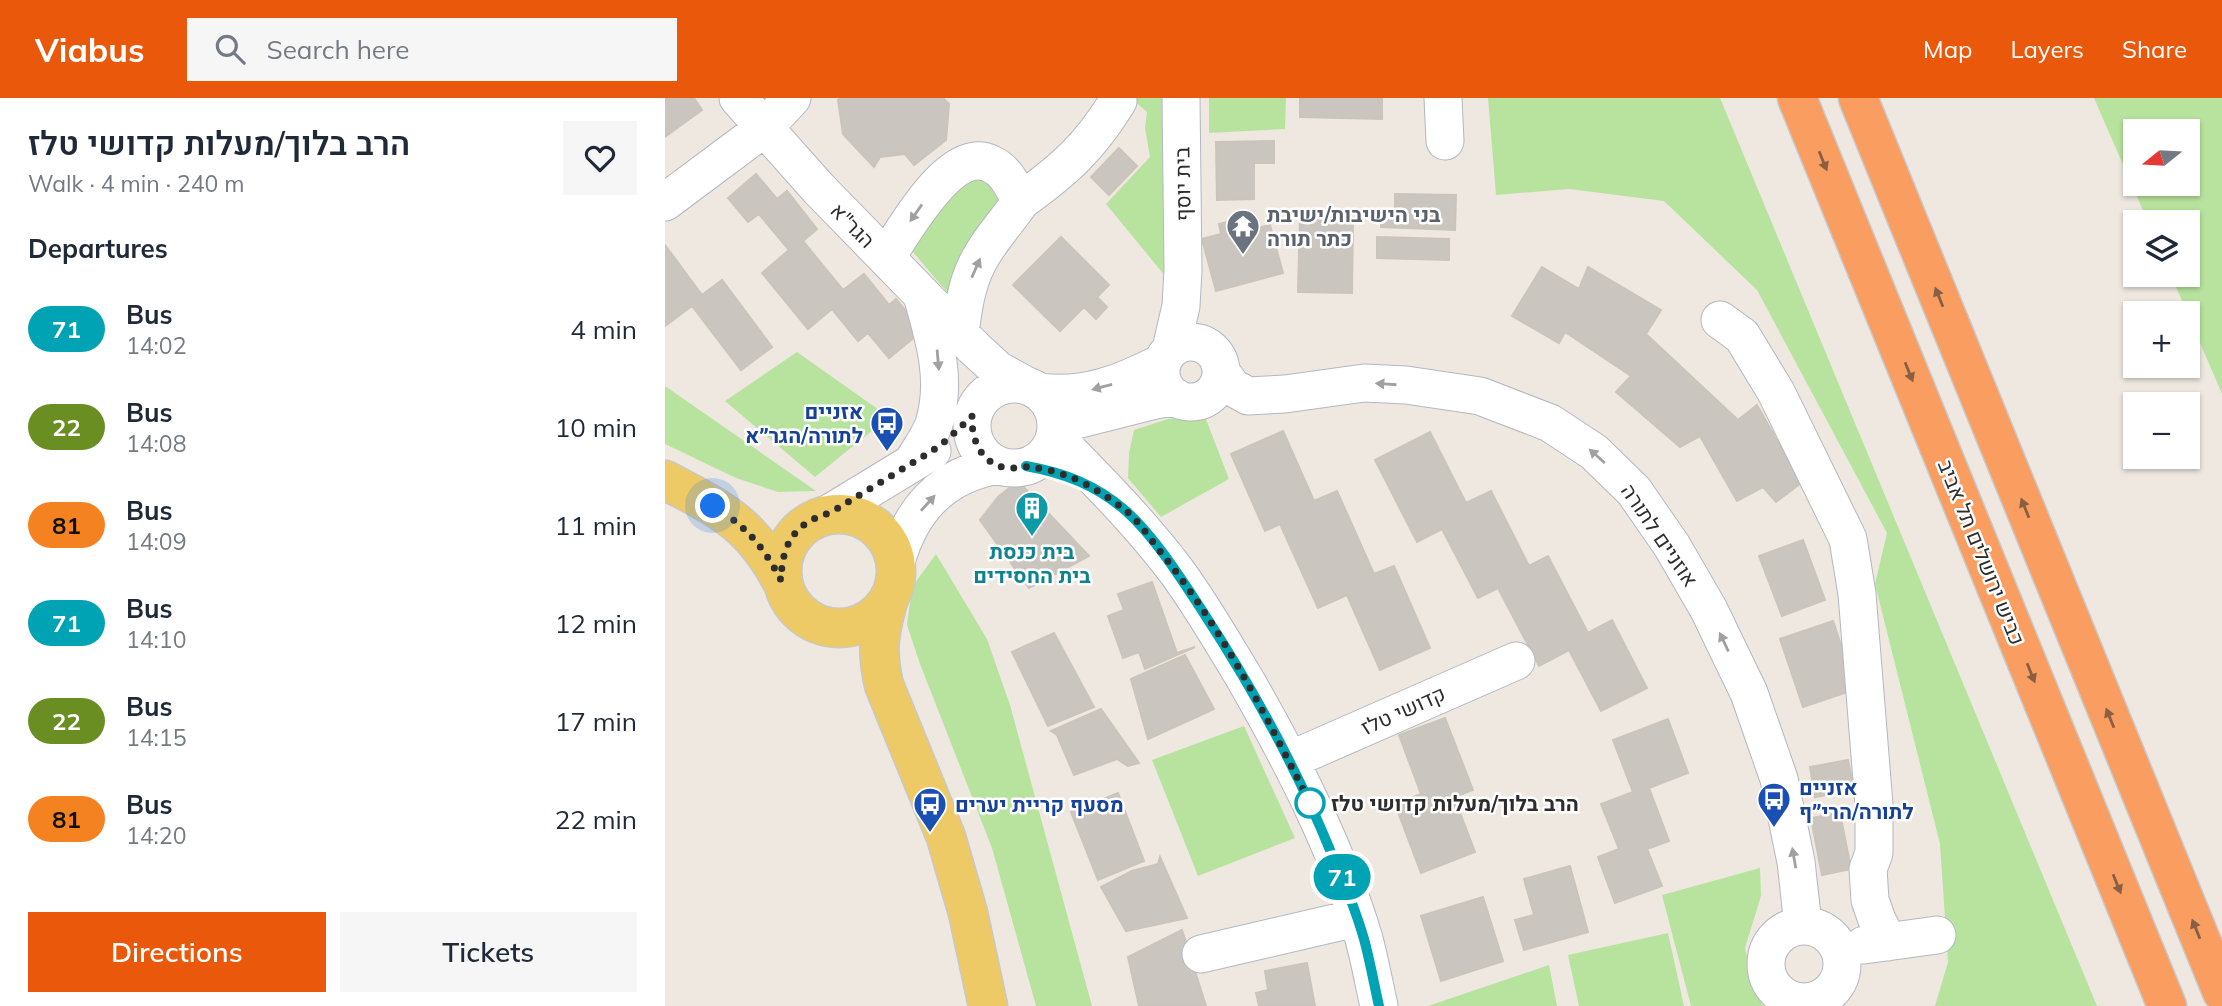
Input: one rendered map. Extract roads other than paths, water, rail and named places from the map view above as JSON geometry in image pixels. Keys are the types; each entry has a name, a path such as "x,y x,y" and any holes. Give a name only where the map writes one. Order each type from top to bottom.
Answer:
{"highway":[{"name":"כביש ירושלים תל אביב","path":"1797,98 2167,1006"},
{"path":"1858,98 2222,992"}],"main road":[{"path":"669,482 745,509 799,517 848,513 866,519 880,530 891,545 896,562 895,582 878,643 884,685 946,837 968,913 988,1006"},
{"path":"669,482 699,497 743,527 768,556 788,598 800,614 845,643 868,671 894,711"},
{"path":"781,580 782,560 788,541 801,526 824,515"},
{"path":"817,625 849,628 865,623 888,601"}],"street":[{"name":"הגר\"א","path":"739,98 819,189 966,340 998,370 1033,389"},
{"path":"665,202 764,129 792,98"},
{"name":"בית יוסף","path":"1181,98 1183,270"},
{"path":"1443,98 1445,141"},
{"path":"966,340 966,294 977,263 1021,201 1079,155 1118,101"},
{"path":"886,258 932,191 960,165 974,161 991,163 1007,176 1021,201"},
{"path":"1183,270 1216,360 1217,389 1202,400 1193,402 1175,397 1167,391 1163,383 1166,356 1181,306 1183,270"},
{"path":"912,463 933,427 940,394 937,350 922,294"},
{"path":"1720,320 1742,336 1776,392 1848,539 1857,594 1874,805 1874,853 1868,869 1870,900 1888,942"},
{"name":"הגר\"א","path":"966,340 981,361 980,404"},
{"path":"824,515 948,439 1000,385 1015,383 1059,395 1106,387 1134,377 1179,344 1195,342 1216,360"},
{"name":"אוזניים לתורה","path":"1216,360 1232,387 1248,396 1274,396 1364,383 1406,385 1479,396 1550,423 1594,452 1634,491 1672,546 1709,610 1749,693 1779,779 1796,862 1804,925"},
{"path":"896,562 903,538 914,519 941,489 976,469 1039,460 1050,449 1056,432 1053,408 1045,396 1033,389"},
{"path":"1056,432 1139,404 1175,397"},
{"path":"980,404 972,431 975,443 983,455 1012,465 1067,475 1117,502"},
{"path":"1117,502 1101,469 1099,444 1115,419 1139,404"},
{"path":"1056,432 1177,573 1220,637 1290,760 1319,823 1364,939 1379,1006"},
{"name":"קדושי טלז","path":"1290,760 1516,661"},
{"path":"1201,954 1356,918"},
{"path":"1804,925 1821,929 1839,948 1841,974 1835,987 1813,1004 1787,999 1776,991 1769,980 1765,967 1770,944 1779,934 1790,928 1804,925"},
{"path":"1839,948 1937,935"}],"place":[{"name":"בני הישיבות/ישיבת כתר תורה","path":"1243,256"},
{"name":"אזניים לתורה/הגר״א","path":"887,453"},
{"name":"בית כנסת בית החסידים","path":"1032,538"},
{"name":"הרב בלוך/מעלות קדושי טלז","path":"1310,803"},
{"name":"אזניים לתורה/הרי״ף","path":"1774,829"},
{"name":"מסעף קריית יערים","path":"930,834"}]}
